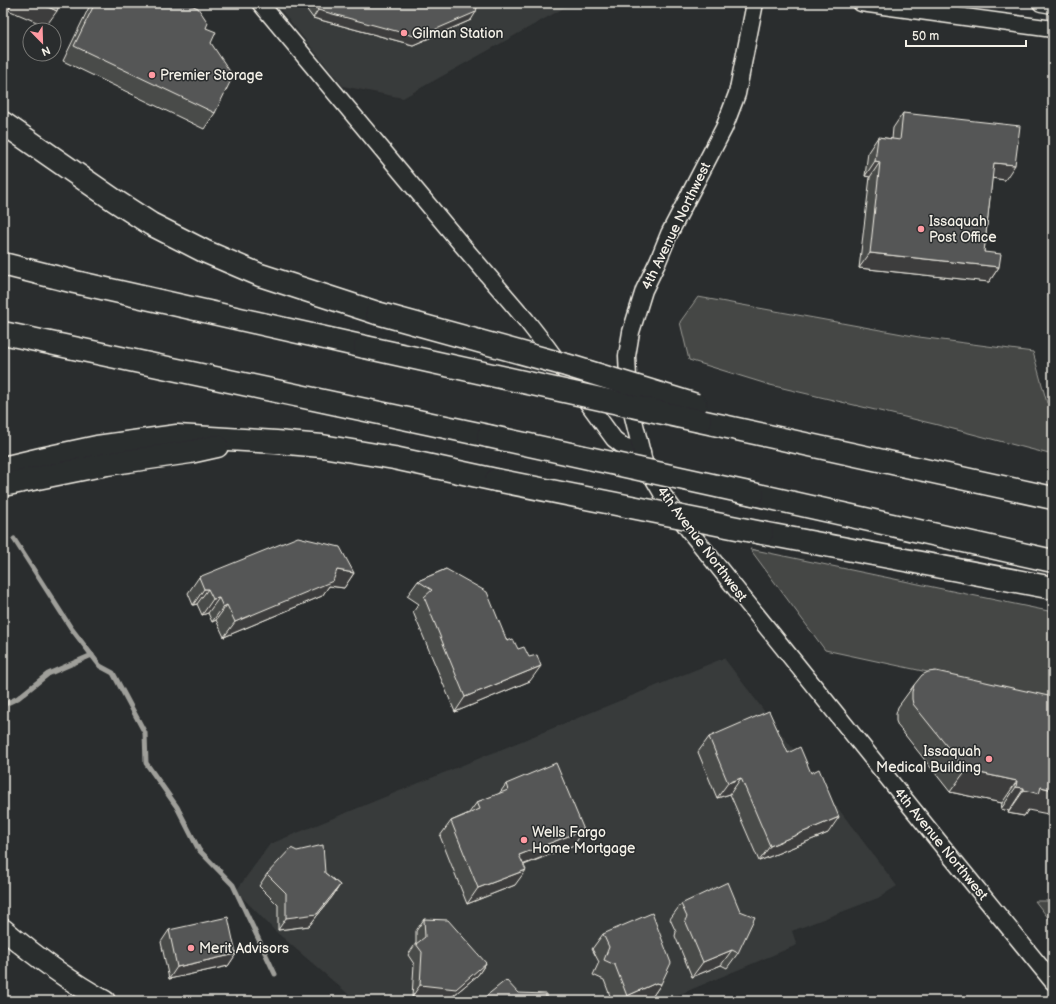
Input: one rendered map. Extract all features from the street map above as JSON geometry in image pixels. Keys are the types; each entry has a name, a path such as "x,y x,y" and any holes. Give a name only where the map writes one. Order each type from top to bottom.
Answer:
{"highway":[{"path":"3,123 150,224 204,251 260,275 377,312 566,365 698,413"},
{"path":"3,264 75,282 365,347 698,413 821,447 1053,498"},
{"path":"3,333 488,436 1053,561"},
{"path":"3,468 97,447 177,436 322,446 394,458 762,533 1053,588"},
{"path":"3,485 107,464 190,452 244,441"}],"main road":[{"path":"3,929 24,947 73,983 105,1001"}],"street":[{"path":"260,3 526,320 614,439 623,446 642,452"},
{"name":"4th Avenue Northwest","path":"755,3 737,94 724,128 669,234 644,290 631,332 627,356 629,400 644,462 663,495 691,533 1053,982"},
{"path":"861,3 1053,28"},
{"path":"1041,3 1053,5"}],"shaded area":[{"path":"275,3 573,3 403,98 343,86"},
{"path":"698,297 919,337 1033,352 1047,403 1053,405 1053,455 934,424 770,385 689,360 680,322"},
{"path":"750,549 1053,612 1053,699 825,650"},
{"path":"724,658 897,886 878,898 792,931 797,945 664,1001 355,1000 275,931 236,891 270,844"},
{"path":"1035,901 1053,901 1053,924"}],"building":[{"path":"39,3 60,3 57,11"},
{"name":"Premier Storage","path":"95,3 187,3 198,8 208,23 206,28 216,32 211,43 233,76 215,113 74,46"},
{"name":"Gilman Station","path":"313,3 478,3 476,12 418,37 318,10"},
{"name":"Issaquah Post Office","path":"903,113 1020,126 1015,165 994,163 984,252 1001,254 999,267 870,253 880,162 875,161 878,137 900,140"},
{"path":"298,537 340,547 354,573 337,570 333,581 235,622 227,605 223,607 219,598 213,599 208,589 204,589 199,577"},
{"path":"446,569 487,592 507,641 513,639 518,649 524,647 529,657 537,655 541,666 465,697 424,597 432,590 418,581"},
{"name":"Issaquah Medical Building","path":"936,671 1053,697 1053,790 1041,787 1039,794 1024,790 1024,788 1016,787 1017,781 966,770 913,704 912,692 914,685 922,675 928,672"},
{"path":"769,711 788,753 800,747 811,773 819,769 839,817 770,846 741,778 728,783 709,737"},
{"path":"556,763 584,830 519,855 526,870 478,888 451,821 480,809 477,802 508,790 506,784"},
{"path":"323,845 325,873 340,885 317,914 286,918 286,893 267,874 291,848 297,851"},
{"path":"728,882 740,911 755,917 738,953 732,950 703,962 685,920 687,917 681,904"},
{"path":"652,913 671,963 661,984 656,983 627,996 615,965 604,960 609,947 603,934"},
{"path":"228,917 236,954 177,967 169,930"},
{"path":"424,919 448,920 486,963 456,989 420,985 422,952 416,944 425,937"},
{"path":"506,980 518,993 546,994 546,1001 480,1001"}],"waterway":[{"path":"14,539 71,628 100,666 113,673 145,733 146,763 177,807 199,850 233,885 275,974"},
{"path":"3,705 18,698 48,674 92,655"}],"place":[{"name":"Gilman Station","path":"404,33"},
{"name":"Premier Storage","path":"152,75"},
{"name":"Issaquah Post Office","path":"921,229"},
{"name":"Issaquah Medical Building","path":"989,759"},
{"name":"Wells Fargo Home Mortgage","path":"524,840"},
{"name":"Merit Advisors","path":"191,948"}]}
